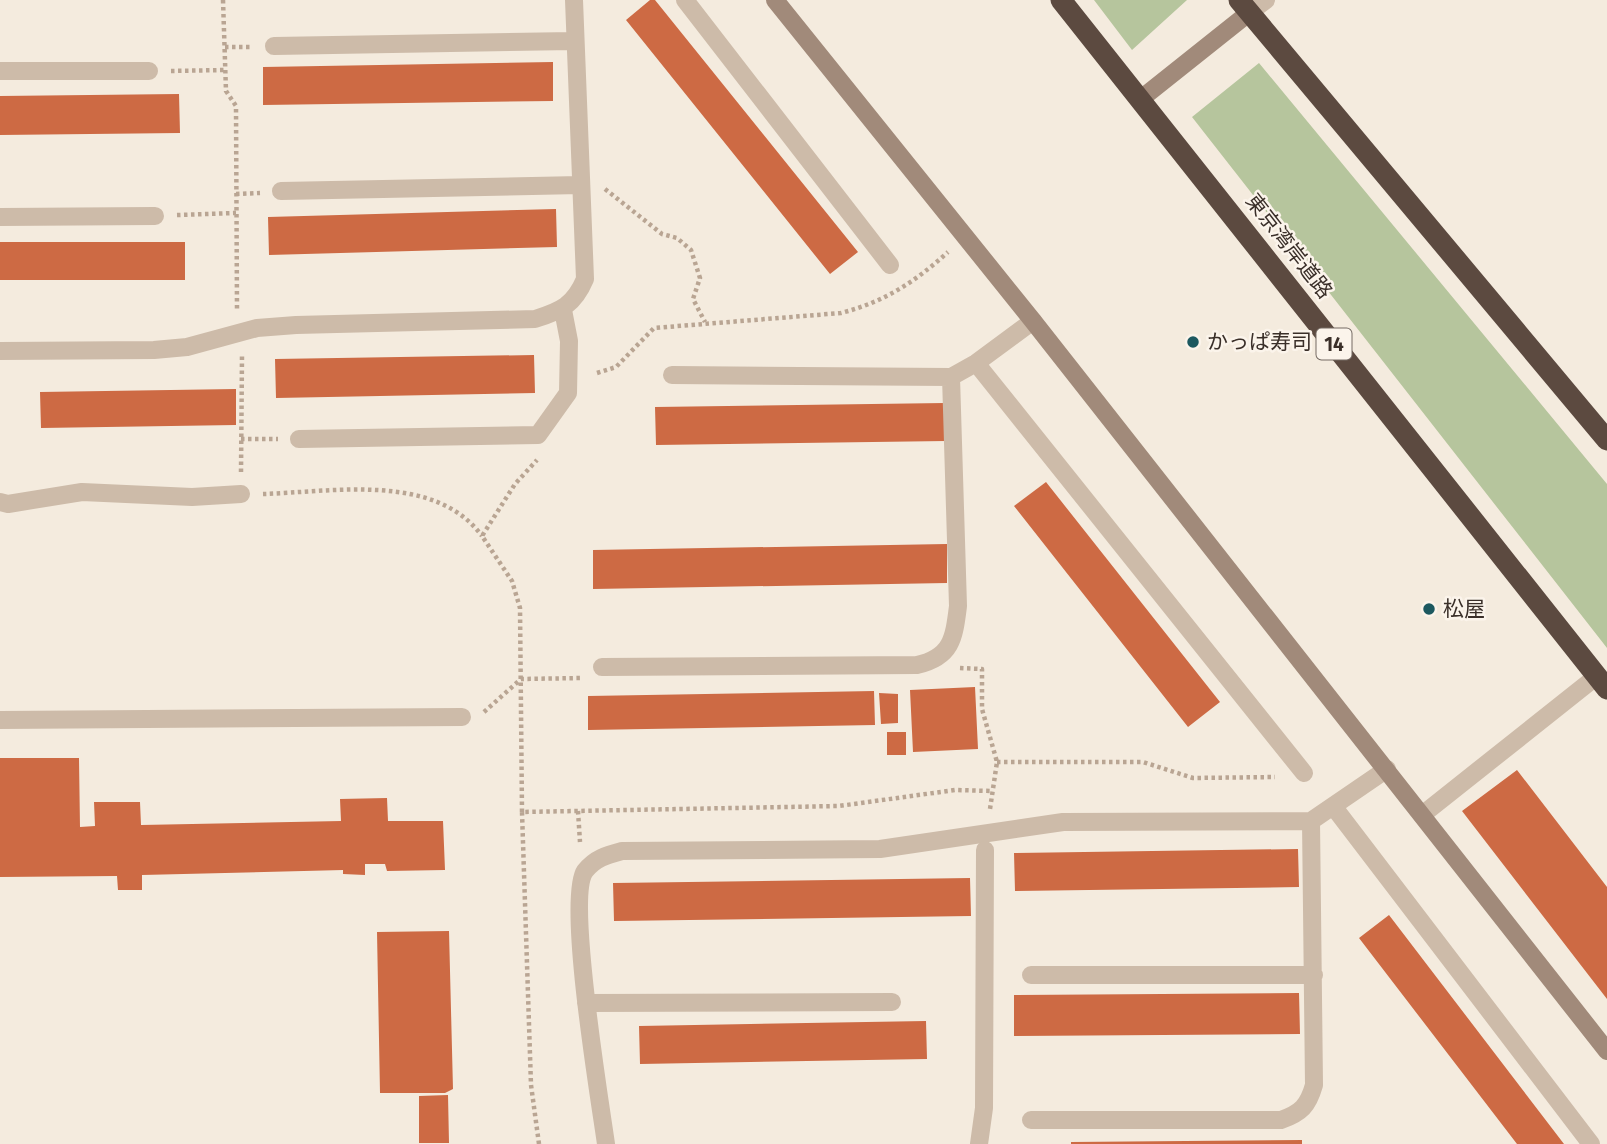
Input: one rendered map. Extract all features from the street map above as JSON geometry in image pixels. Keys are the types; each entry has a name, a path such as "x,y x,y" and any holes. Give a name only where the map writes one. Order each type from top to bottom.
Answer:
{"highway":[{"name":"東京湾岸道路","path":"1061,0 1142,98 1602,682"},
{"path":"1252,4 1607,440"}],"street":[{"path":"0,351 154,350 187,346 257,328 535,319 564,310 578,297 585,279 573,41 574,0"},
{"path":"685,0 890,265"},
{"path":"775,0 1033,321 1607,1051"},
{"path":"1142,98 1252,4"},
{"path":"274,46 573,41"},
{"path":"0,71 149,71"},
{"path":"281,191 580,185"},
{"path":"0,218 155,216"},
{"path":"299,439 538,435 568,393 569,341 564,310"},
{"path":"672,375 951,377 976,363 1033,321"},
{"path":"976,363 1304,773"},
{"path":"602,667 917,665 933,662 945,652 955,635 958,607 951,377"},
{"path":"0,502 8,504 82,492 192,497 241,494"},
{"path":"1422,814 1602,682"},
{"path":"0,720 462,717"},
{"path":"606,1144 586,1003 577,896 584,873 600,857 622,851 880,849 1063,822 1311,821 1387,769"},
{"path":"1333,806 1591,1144"},
{"path":"1031,1120 1281,1120 1300,1113 1309,1101 1314,1085 1311,821"},
{"path":"979,1144 984,1108 985,850"},
{"path":"1031,975 1314,975"},
{"path":"586,1003 892,1002"}],"path":[{"path":"223,0 226,91 236,106 237,311"},
{"path":"149,71 226,70"},
{"path":"580,185 611,192 662,234 677,238 691,250 700,278 693,299 705,322"},
{"path":"155,216 236,213"},
{"path":"592,382 597,373 616,367 654,328 841,313 870,306 922,276 948,253"},
{"path":"242,350 241,494 399,493 438,501 472,522 512,580 520,608 522,813"},
{"path":"593,365 597,373"},
{"path":"241,439 299,439"},
{"path":"482,536 515,484 542,455"},
{"path":"945,652 960,668 982,668 982,709 998,762 989,819"},
{"path":"462,717 474,720 521,679 603,678 602,667"},
{"path":"998,762 1143,762 1193,778 1285,777"},
{"path":"578,811 581,852"}],"green space":[{"path":"1094,0 1187,0 1132,50"},
{"path":"1259,63 1607,484 1607,648 1192,117"}],"building":[{"path":"650,0 655,0 858,252 830,274 626,20"},
{"path":"553,62 553,101 263,105 263,67"},
{"path":"179,94 180,133 0,135 0,96"},
{"path":"556,209 557,247 269,255 268,217"},
{"path":"0,242 185,242 185,280 0,280"},
{"path":"534,355 535,393 276,398 275,359"},
{"path":"236,389 236,425 41,428 40,392"},
{"path":"945,403 946,441 656,445 655,407"},
{"path":"1046,482 1220,702 1188,727 1014,506"},
{"path":"947,544 947,583 593,589 593,550"},
{"path":"975,687 978,749 913,752 910,690"},
{"path":"874,691 875,725 588,730 588,696"},
{"path":"879,693 898,694 898,723 881,724"},
{"path":"887,732 906,732 906,755 887,755"},
{"path":"0,758 79,758 80,827 95,826 94,802 140,802 141,825 341,821 340,799 387,798 388,821 443,821 445,870 387,871 385,864 365,864 365,875 343,874 343,870 142,875 142,890 118,890 117,876 0,877"},
{"path":"1517,770 1607,887 1607,999 1462,811"},
{"path":"1298,849 1299,887 1015,891 1014,853"},
{"path":"970,878 971,916 614,921 613,883"},
{"path":"1389,915 1564,1144 1517,1144 1359,938"},
{"path":"449,931 453,1089 445,1093 380,1093 377,932"},
{"path":"1299,993 1300,1034 1014,1036 1014,995"},
{"path":"926,1021 927,1059 640,1064 639,1026"},
{"path":"448,1095 449,1143 419,1143 419,1096"},
{"path":"1302,1140 1302,1144 1071,1144 1071,1142"}],"place":[{"name":"かっぱ寿司","path":"1193,342"},
{"name":"松屋","path":"1429,609"}]}
